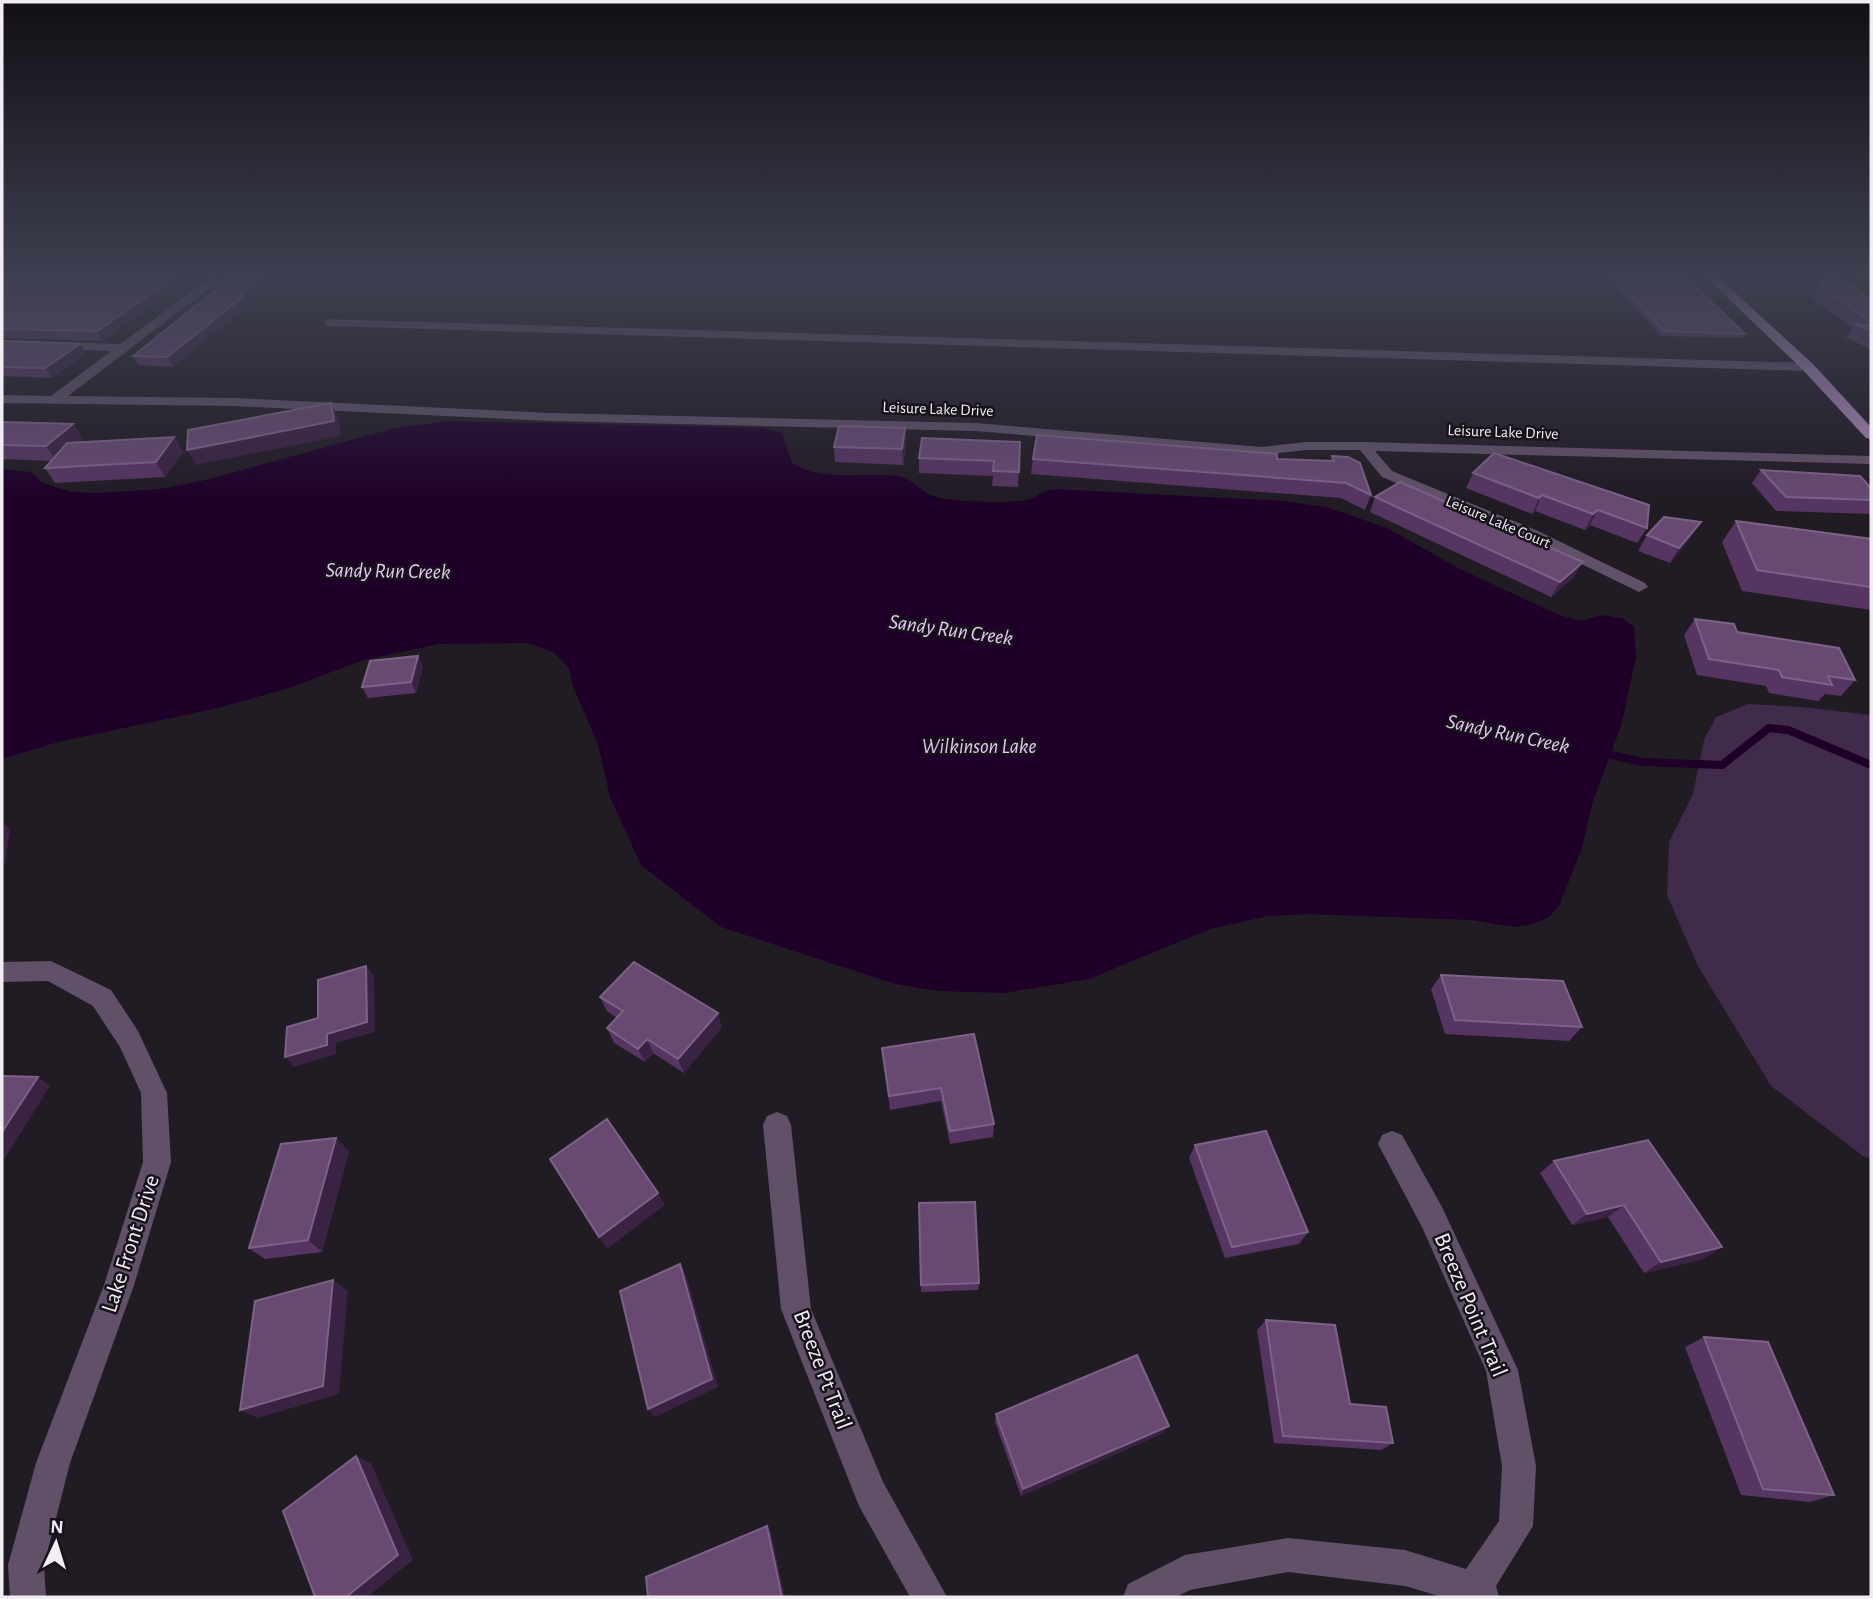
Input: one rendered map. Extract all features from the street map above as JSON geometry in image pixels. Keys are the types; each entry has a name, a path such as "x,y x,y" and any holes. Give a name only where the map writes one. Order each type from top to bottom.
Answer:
{"main road":[{"path":"1791,352 1871,435"}],"street":[{"path":"51,402 119,352"},
{"path":"1281,352 1808,368"},
{"name":"Leisure Lake Drive","path":"2,399 51,402 234,402 550,417 975,427 1262,451 1306,446 1365,446 1871,460"},
{"name":"Leisure Lake Court","path":"1365,446 1376,464 1387,474 1532,534 1639,587"},
{"name":"Lake Front Drive","path":"2,972 51,971 102,998 129,1039 154,1093 155,1107 157,1162 120,1285 53,1463 26,1565 28,1597"},
{"name":"Breeze Pt Trail","path":"777,1125 796,1308 872,1494 929,1597"},
{"name":"Breeze Point Trail","path":"1392,1144 1438,1228 1502,1370 1519,1466 1516,1526 1479,1593"},
{"path":"1142,1597 1185,1573 1287,1555 1405,1568 1479,1593"}],"shaded area":[{"path":"1748,704 1871,715 1871,1159 1863,1156 1771,1086 1698,966 1667,895 1669,842 1693,794 1704,740 1716,717"}],"water":[{"name":"Wilkinson Lake","path":"450,421 764,428 782,433 792,463 804,469 830,475 898,476 934,496 959,501 1017,501 1055,489 1283,501 1326,507 1387,528 1458,568 1559,615 1581,621 1602,615 1624,619 1634,627 1636,657 1621,726 1593,801 1582,848 1559,906 1549,917 1533,924 1514,927 1471,920 1308,914 1268,916 1210,929 1089,979 1004,993 938,991 895,984 721,927 641,865 610,797 598,744 574,689 569,668 553,652 528,643 438,644 360,661 292,687 218,708 58,742 2,759 2,469 31,472 43,483 71,492 160,489 206,480 395,428"}],"building":[{"path":"2,352 69,352 45,368 2,367"},
{"path":"138,352 174,352 167,357 133,356"},
{"path":"331,403 334,421 187,450 188,430"},
{"path":"2,422 73,424 46,446 2,445"},
{"path":"839,426 905,428 902,449 834,447"},
{"path":"1037,435 1277,454 1277,459 1334,461 1332,456 1348,457 1360,463 1371,495 1346,483 1033,459"},
{"path":"174,437 156,462 45,468 67,443"},
{"path":"922,438 1020,442 1019,472 993,471 994,461 919,458"},
{"path":"1494,453 1649,505 1647,528 1598,510 1593,514 1542,495 1539,498 1473,473"},
{"path":"1761,470 1860,476 1871,488 1871,500 1786,497"},
{"path":"1400,482 1583,562 1560,582 1375,497"},
{"path":"1664,517 1701,522 1679,548 1647,535"},
{"path":"1736,521 1871,539 1871,587 1757,570"},
{"path":"1695,619 1734,624 1737,632 1839,648 1855,680 1828,676 1832,685 1782,677 1779,670 1709,659"},
{"path":"418,656 411,682 362,687 370,661"},
{"path":"634,962 718,1013 678,1059 647,1039 638,1049 607,1028 623,1011 600,997"},
{"path":"366,966 367,1022 327,1034 327,1045 285,1057 287,1027 318,1018 318,980"},
{"path":"1441,975 1563,981 1582,1027 1455,1020"},
{"path":"974,1034 994,1124 950,1131 941,1088 889,1096 882,1048"},
{"path":"38,1077 2,1132 2,1078"},
{"path":"607,1119 658,1193 599,1237 550,1159"},
{"path":"1266,1131 1308,1232 1232,1247 1195,1145"},
{"path":"336,1138 308,1240 249,1248 281,1144"},
{"path":"1648,1140 1722,1247 1661,1262 1624,1205 1587,1214 1554,1161"},
{"path":"975,1202 979,1283 921,1285 919,1203"},
{"path":"680,1264 712,1379 648,1409 620,1291"},
{"path":"333,1280 323,1386 240,1410 255,1301"},
{"path":"1266,1320 1335,1325 1350,1404 1386,1407 1393,1443 1283,1436"},
{"path":"1704,1337 1768,1342 1834,1495 1763,1489"},
{"path":"1137,1355 1169,1426 1023,1489 996,1414"},
{"path":"356,1456 398,1555 346,1597 315,1597 283,1511"},
{"path":"767,1526 782,1597 648,1597 646,1577"}],"waterway":[{"name":"Sandy Run Creek","path":"1602,753 1643,762 1722,765 1769,728 1788,730 1871,765"}]}
